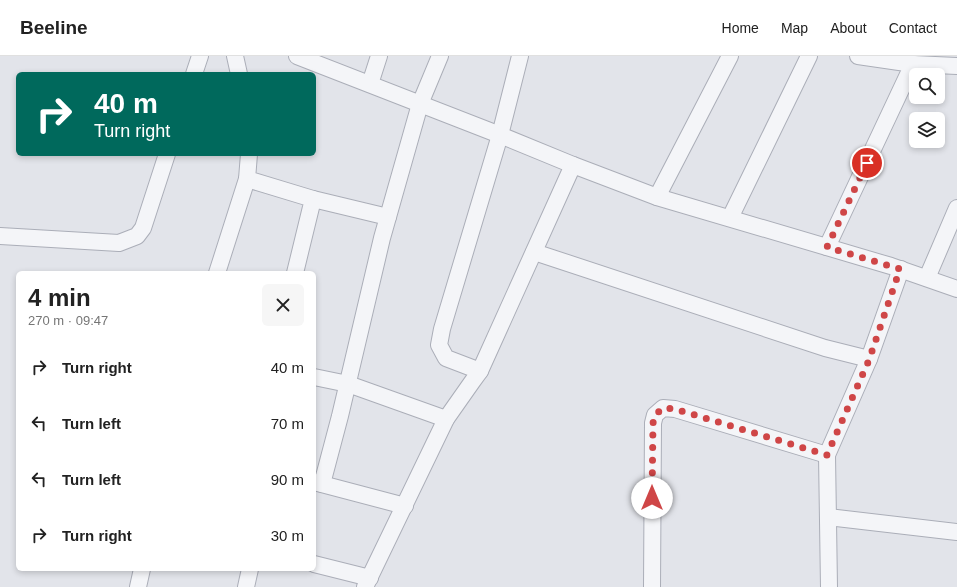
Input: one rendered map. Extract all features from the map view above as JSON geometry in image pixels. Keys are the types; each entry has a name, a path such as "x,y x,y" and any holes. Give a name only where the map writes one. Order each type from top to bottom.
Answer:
{"street":[{"path":"195,72 200,56"},
{"path":"235,56 239,72"},
{"path":"297,56 314,59 370,84 657,197 900,269 957,289"},
{"path":"370,84 379,56"},
{"path":"404,506 318,483 340,416 382,238 420,104 440,56"},
{"path":"480,372 446,358 439,345 442,329 500,135 520,56"},
{"path":"657,197 730,56"},
{"path":"730,218 809,56"},
{"path":"858,56 913,64 957,66"},
{"path":"827,247 913,64"},
{"path":"0,236 119,243 137,236 143,228 166,156"},
{"path":"218,271 247,179 249,156"},
{"path":"316,565 368,582 446,419 480,372 573,165"},
{"path":"247,179 313,199 388,217"},
{"path":"295,271 313,199"},
{"path":"927,278 957,208"},
{"path":"534,252 825,348 869,360"},
{"path":"829,587 827,455 869,360 900,269"},
{"path":"316,377 348,384 446,419"},
{"path":"652,587 653,423 655,415 663,408 675,409 827,455"},
{"path":"828,517 957,532"},
{"path":"138,587 142,571"},
{"path":"246,587 250,571"}],"route":[{"path":"652,498 653,423 655,415 663,408 675,409 827,455 869,360 900,269 827,247 867,163"}]}
